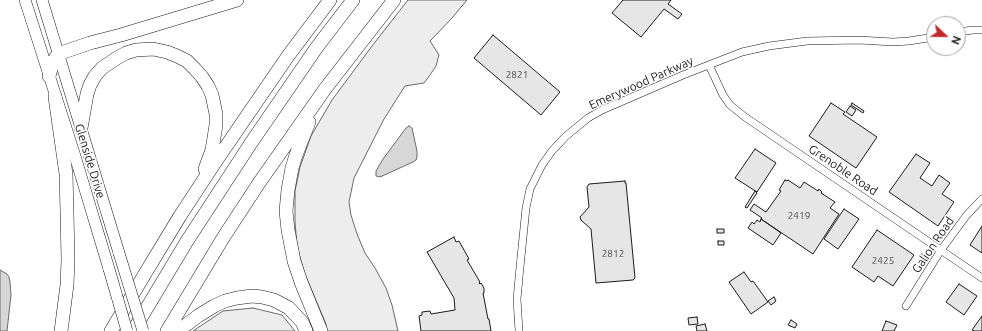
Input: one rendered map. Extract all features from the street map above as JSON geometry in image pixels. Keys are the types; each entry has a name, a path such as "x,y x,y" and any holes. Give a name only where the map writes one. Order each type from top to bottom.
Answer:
{"highway":[{"path":"50,76 53,62 58,54 90,43 129,33 237,0"},
{"path":"111,331 180,216 288,56 330,0"},
{"path":"133,331 187,241 246,149 317,47 353,0"},
{"path":"167,331 200,274 244,205 325,89 394,0"},
{"path":"81,128 90,85 102,68 116,58 136,50 146,49 160,50 187,61 208,86 212,95 216,114 216,125 212,150 205,170 180,216"},
{"path":"321,331 294,261 286,210 290,180 296,154 306,126 325,89"},
{"path":"55,97 66,174 67,212 68,260 61,331"},
{"path":"178,331 214,306 225,301 252,296 274,300 288,308 302,322 306,331"}],"main road":[{"name":"Glenside Drive","path":"25,0 75,156 127,331"},
{"name":"Glenside Drive","path":"42,0 143,331"}],"street":[{"path":"966,31 982,30"},
{"name":"Emerywood Parkway","path":"519,331 517,299 526,208 530,189 542,165 552,151 565,137 588,118 607,108 683,75 742,52 801,41 833,40 893,42 926,38"},
{"name":"Grenoble Road","path":"709,65 723,95 730,105 745,117 982,278"},
{"name":"Galion Road","path":"906,306 941,250 966,216 982,199"}],"shaded area":[{"path":"408,0 467,0 430,41 439,55 436,66 424,83 405,86 384,119 354,178 349,202 351,215 365,253 386,288 392,305 398,331 327,331 326,324 304,272 297,246 295,191 300,167 311,136 332,100"},
{"path":"409,126 412,128 417,151 416,160 380,177 376,176 376,171 383,159"},
{"path":"0,270 7,274 10,282 11,295 7,331 0,331"},
{"path":"253,308 282,315 295,331 193,331 223,311"}],"building":[{"path":"623,0 671,0 668,4 682,14 678,19 664,9 641,37 612,13"},
{"path":"493,35 560,92 541,115 474,58"},
{"path":"831,103 845,112 843,114 877,137 856,168 809,136"},
{"path":"852,103 864,111 863,113 851,105"},
{"path":"850,106 856,110 852,116 846,112"},
{"path":"755,149 776,163 757,192 735,178"},
{"path":"916,154 930,163 920,178 932,186 939,175 950,183 942,194 954,202 938,226 889,192"},
{"path":"785,180 788,180 800,188 804,182 818,191 819,189 822,192 821,193 835,202 830,208 839,214 813,254 750,210 754,204 766,212 781,191 779,190"},
{"path":"625,181 635,278 633,280 596,283 591,229 581,220 580,217 589,207 587,187 589,184"},
{"path":"755,191 757,193 747,208 745,207"},
{"path":"844,209 859,219 838,249 824,239"},
{"path":"761,219 781,233 773,245 748,228 752,222 754,224 757,220 760,222"},
{"path":"982,226 982,253 970,245"},
{"path":"717,229 724,229 724,233 717,233"},
{"path":"877,230 914,255 893,286 878,276 874,282 852,267"},
{"path":"454,237 456,242 459,241 469,259 467,260 480,282 479,283 481,283 484,288 483,293 491,331 421,331 419,316 422,315 422,312 430,311 431,314 455,310 454,298 427,252"},
{"path":"718,241 724,241 724,245 718,245"},
{"path":"744,272 751,282 753,281 768,302 751,314 729,282"},
{"path":"959,284 977,296 964,315 946,302"},
{"path":"774,297 776,301 771,305 768,301"},
{"path":"982,316 982,331 972,330"},
{"path":"697,317 698,324 689,325 688,318"},
{"path":"791,320 797,324 795,328 788,325"},
{"path":"886,321 897,325 894,331 882,331"},
{"path":"705,324 707,331 697,331 696,326"}]}
